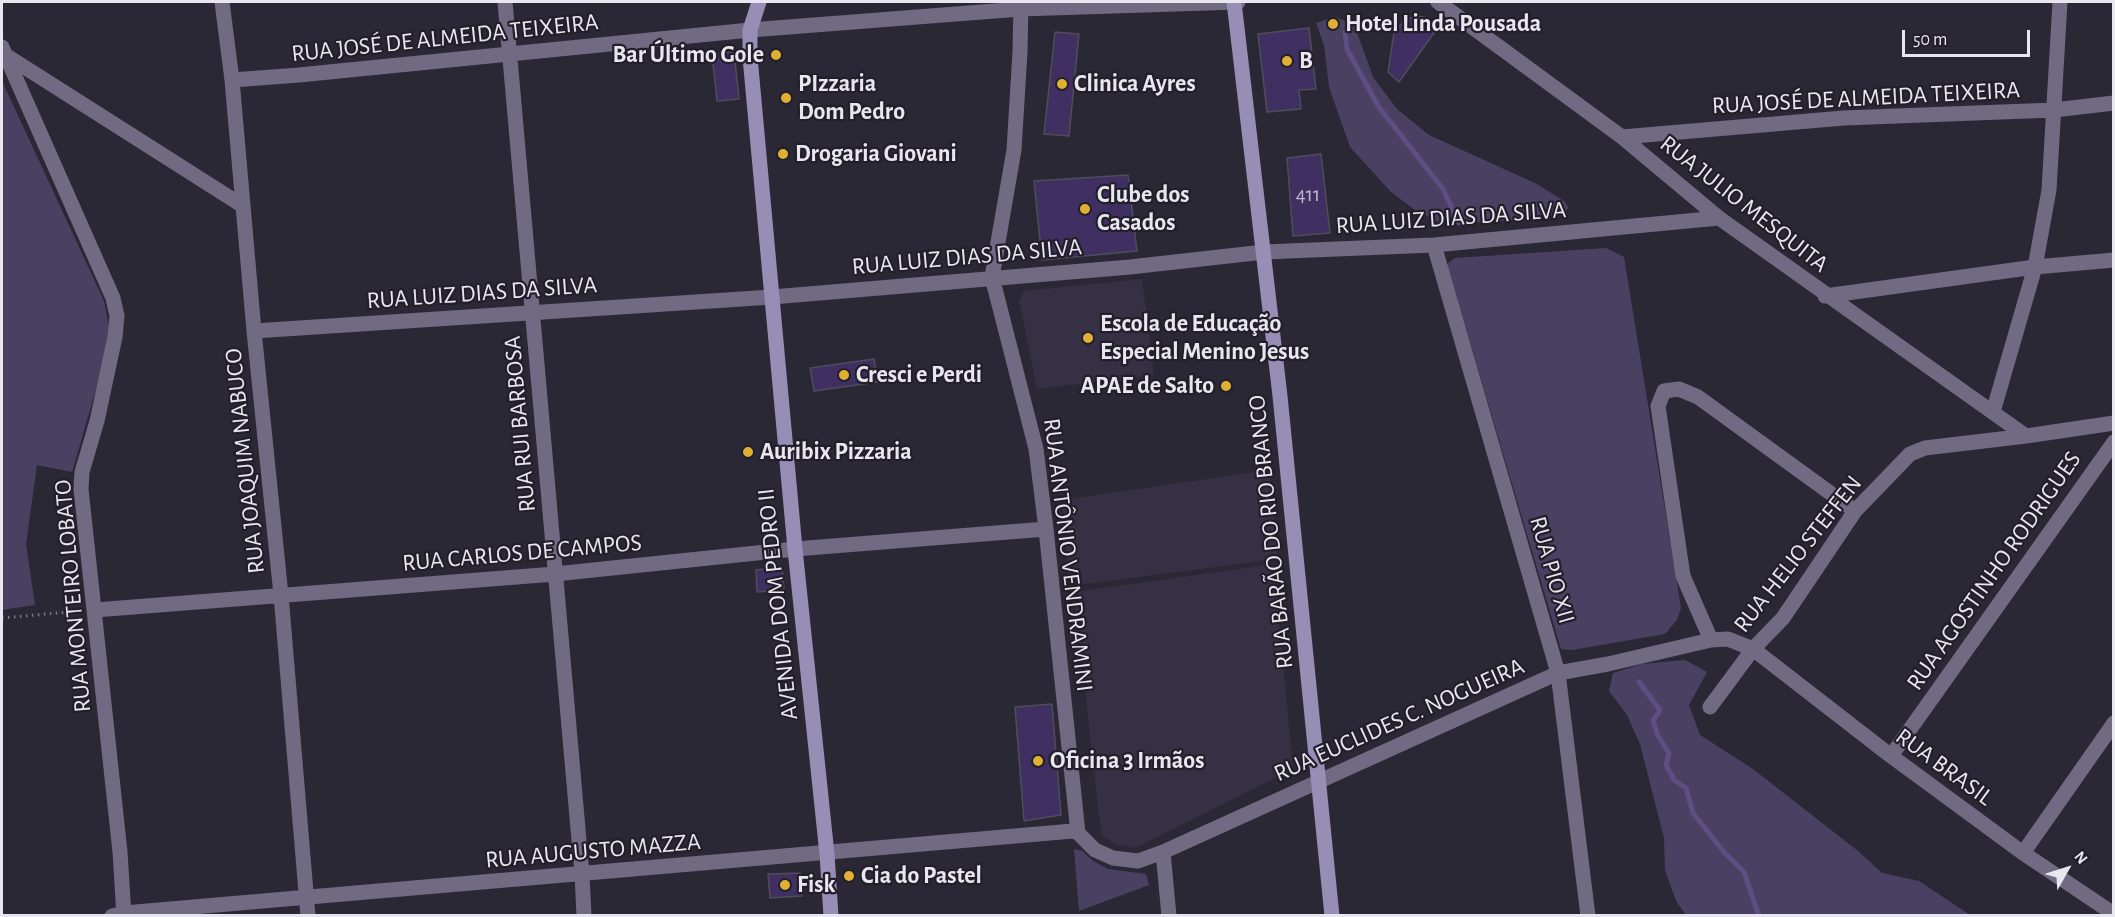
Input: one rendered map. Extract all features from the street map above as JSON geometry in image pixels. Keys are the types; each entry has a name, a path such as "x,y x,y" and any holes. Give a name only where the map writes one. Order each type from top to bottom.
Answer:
{"main road":[{"name":"AVENIDA DOM PEDRO II","path":"759,2 750,30 750,57 831,915"},
{"name":"RUA BARÃO DO RIO BRANCO","path":"1235,2 1264,252 1332,915"}],"street":[{"name":"RUA JOAQUIM NABUCO","path":"222,2 232,80 309,915"},
{"name":"RUA RUI BARBOSA","path":"505,2 584,915"},
{"name":"RUA JOSÉ DE ALMEIDA TEIXEIRA","path":"232,80 1020,5 1235,2"},
{"name":"RUA JULIO MESQUITA","path":"1438,2 1622,137 1719,218 1825,296 2026,436"},
{"path":"1993,412 2034,267 2049,190 2061,2"},
{"name":"RUA ANTÔNIO VENDRAMINI","path":"1020,5 1020,52 1014,150 992,277 1036,449 1047,529 1078,833"},
{"path":"4,51 243,206"},
{"name":"RUA MONTEIRO LOBATO","path":"4,51 108,289 117,316 116,336 97,421 82,472 81,489 120,852 120,915"},
{"name":"RUA JOSÉ DE ALMEIDA TEIXEIRA","path":"1622,137 1844,118 2054,110 2114,103"},
{"name":"RUA LUIZ DIAS DA SILVA","path":"254,331 772,297 1130,267 1264,252 1434,245 1719,218"},
{"name":"RUA PIO XII","path":"1434,245 1558,673 1588,915"},
{"path":"1825,296 2034,267 2114,260"},
{"path":"1711,640 1683,576 1658,406 1664,391 1679,389 1698,397 1855,511"},
{"name":"RUA HELIO STEFFEN","path":"1710,707 1753,649 1783,618 1855,511 1910,454 1925,448 2114,423"},
{"name":"RUA AGOSTINHO RODRIGUES","path":"1891,756 2114,442"},
{"name":"RUA CARLOS DE CAMPOS","path":"95,610 555,574 795,549 1047,529"},
{"name":"RUA EUCLIDES C. NOGUEIRA","path":"1078,833 1095,850 1113,858 1138,861 1163,852 1558,673 1711,640 1728,639 1753,649"},
{"name":"RUA BRASIL","path":"1753,649 1891,756 2023,853 2114,914"},
{"path":"2023,853 2114,723"},
{"name":"RUA AUGUSTO MAZZA","path":"120,915 1073,831 1078,833"},
{"path":"1163,852 1169,915"}],"path":[{"path":"2,618 95,610"}],"shaded area":[{"path":"1335,17 1354,24 1373,77 1397,109 1429,135 1537,184 1564,201 1569,208 1562,213 1538,219 1443,224 1415,210 1391,192 1350,147 1329,87 1324,45 1316,23"},
{"path":"2,81 104,301 111,337 72,472 37,465 26,544 35,605 2,610"},
{"path":"1606,248 1624,257 1681,608 1677,620 1665,634 1572,650 1561,649 1447,264 1455,258"},
{"name":"Escola de Educação Especial Menino Jesus","path":"1142,279 1154,375 1037,389 1019,301 1024,291"},
{"path":"1269,470 1278,559 1069,586 1062,500"},
{"path":"1274,564 1293,769 1135,848 1115,844 1103,836 1100,824 1074,592"},
{"path":"1685,660 1707,672 1689,705 1700,735 1753,769 1858,851 1882,873 1919,881 1970,915 1686,915 1676,901 1665,870 1664,838 1640,744 1627,715 1609,691 1613,673 1642,664"},
{"path":"1074,849 1082,851 1093,861 1108,869 1146,874 1149,885 1079,911"}],"building":[{"path":"1417,16 1424,17 1436,30 1399,82 1388,72 1394,32 1405,20"},
{"name":"B","path":"1309,28 1316,89 1299,90 1301,109 1267,112 1258,34"},
{"name":"Clinica Ayres","path":"1055,32 1079,34 1069,136 1044,134"},
{"path":"734,52 739,99 717,101 712,54"},
{"path":"1321,154 1330,233 1293,236 1287,158"},
{"name":"Clube dos Casados","path":"1128,175 1137,251 1042,260 1034,181"},
{"name":"Cresci e Perdi","path":"874,359 878,382 814,391 810,368"},
{"path":"782,567 784,590 757,592 756,570"},
{"name":"Oficina 3 Irmãos","path":"1052,704 1061,815 1024,821 1015,707"},
{"name":"Fisk","path":"800,873 802,896 770,898 768,874"}],"waterway":[{"path":"1345,32 1347,49 1378,106 1443,189 1459,223"},
{"path":"1639,682 1660,710 1653,721 1658,736 1669,753 1666,765 1674,780 1686,788 1693,813 1724,852 1744,872 1759,916"}],"place":[{"name":"Hotel Linda Pousada","path":"1333,24"},
{"name":"Bar Último Gole","path":"776,55"},
{"name":"B","path":"1287,61"},
{"name":"Clinica Ayres","path":"1062,84"},
{"name":"PIzzaria Dom Pedro","path":"786,98"},
{"name":"Drogaria Giovani","path":"783,154"},
{"name":"Clube dos Casados","path":"1085,209"},
{"name":"Escola de Educação Especial Menino Jesus","path":"1088,338"},
{"name":"Cresci e Perdi","path":"844,375"},
{"name":"APAE de Salto","path":"1226,386"},
{"name":"Auribix Pizzaria","path":"748,452"},
{"name":"Oficina 3 Irmãos","path":"1038,761"},
{"name":"Cia do Pastel","path":"849,876"},
{"name":"Fisk","path":"785,885"}]}
